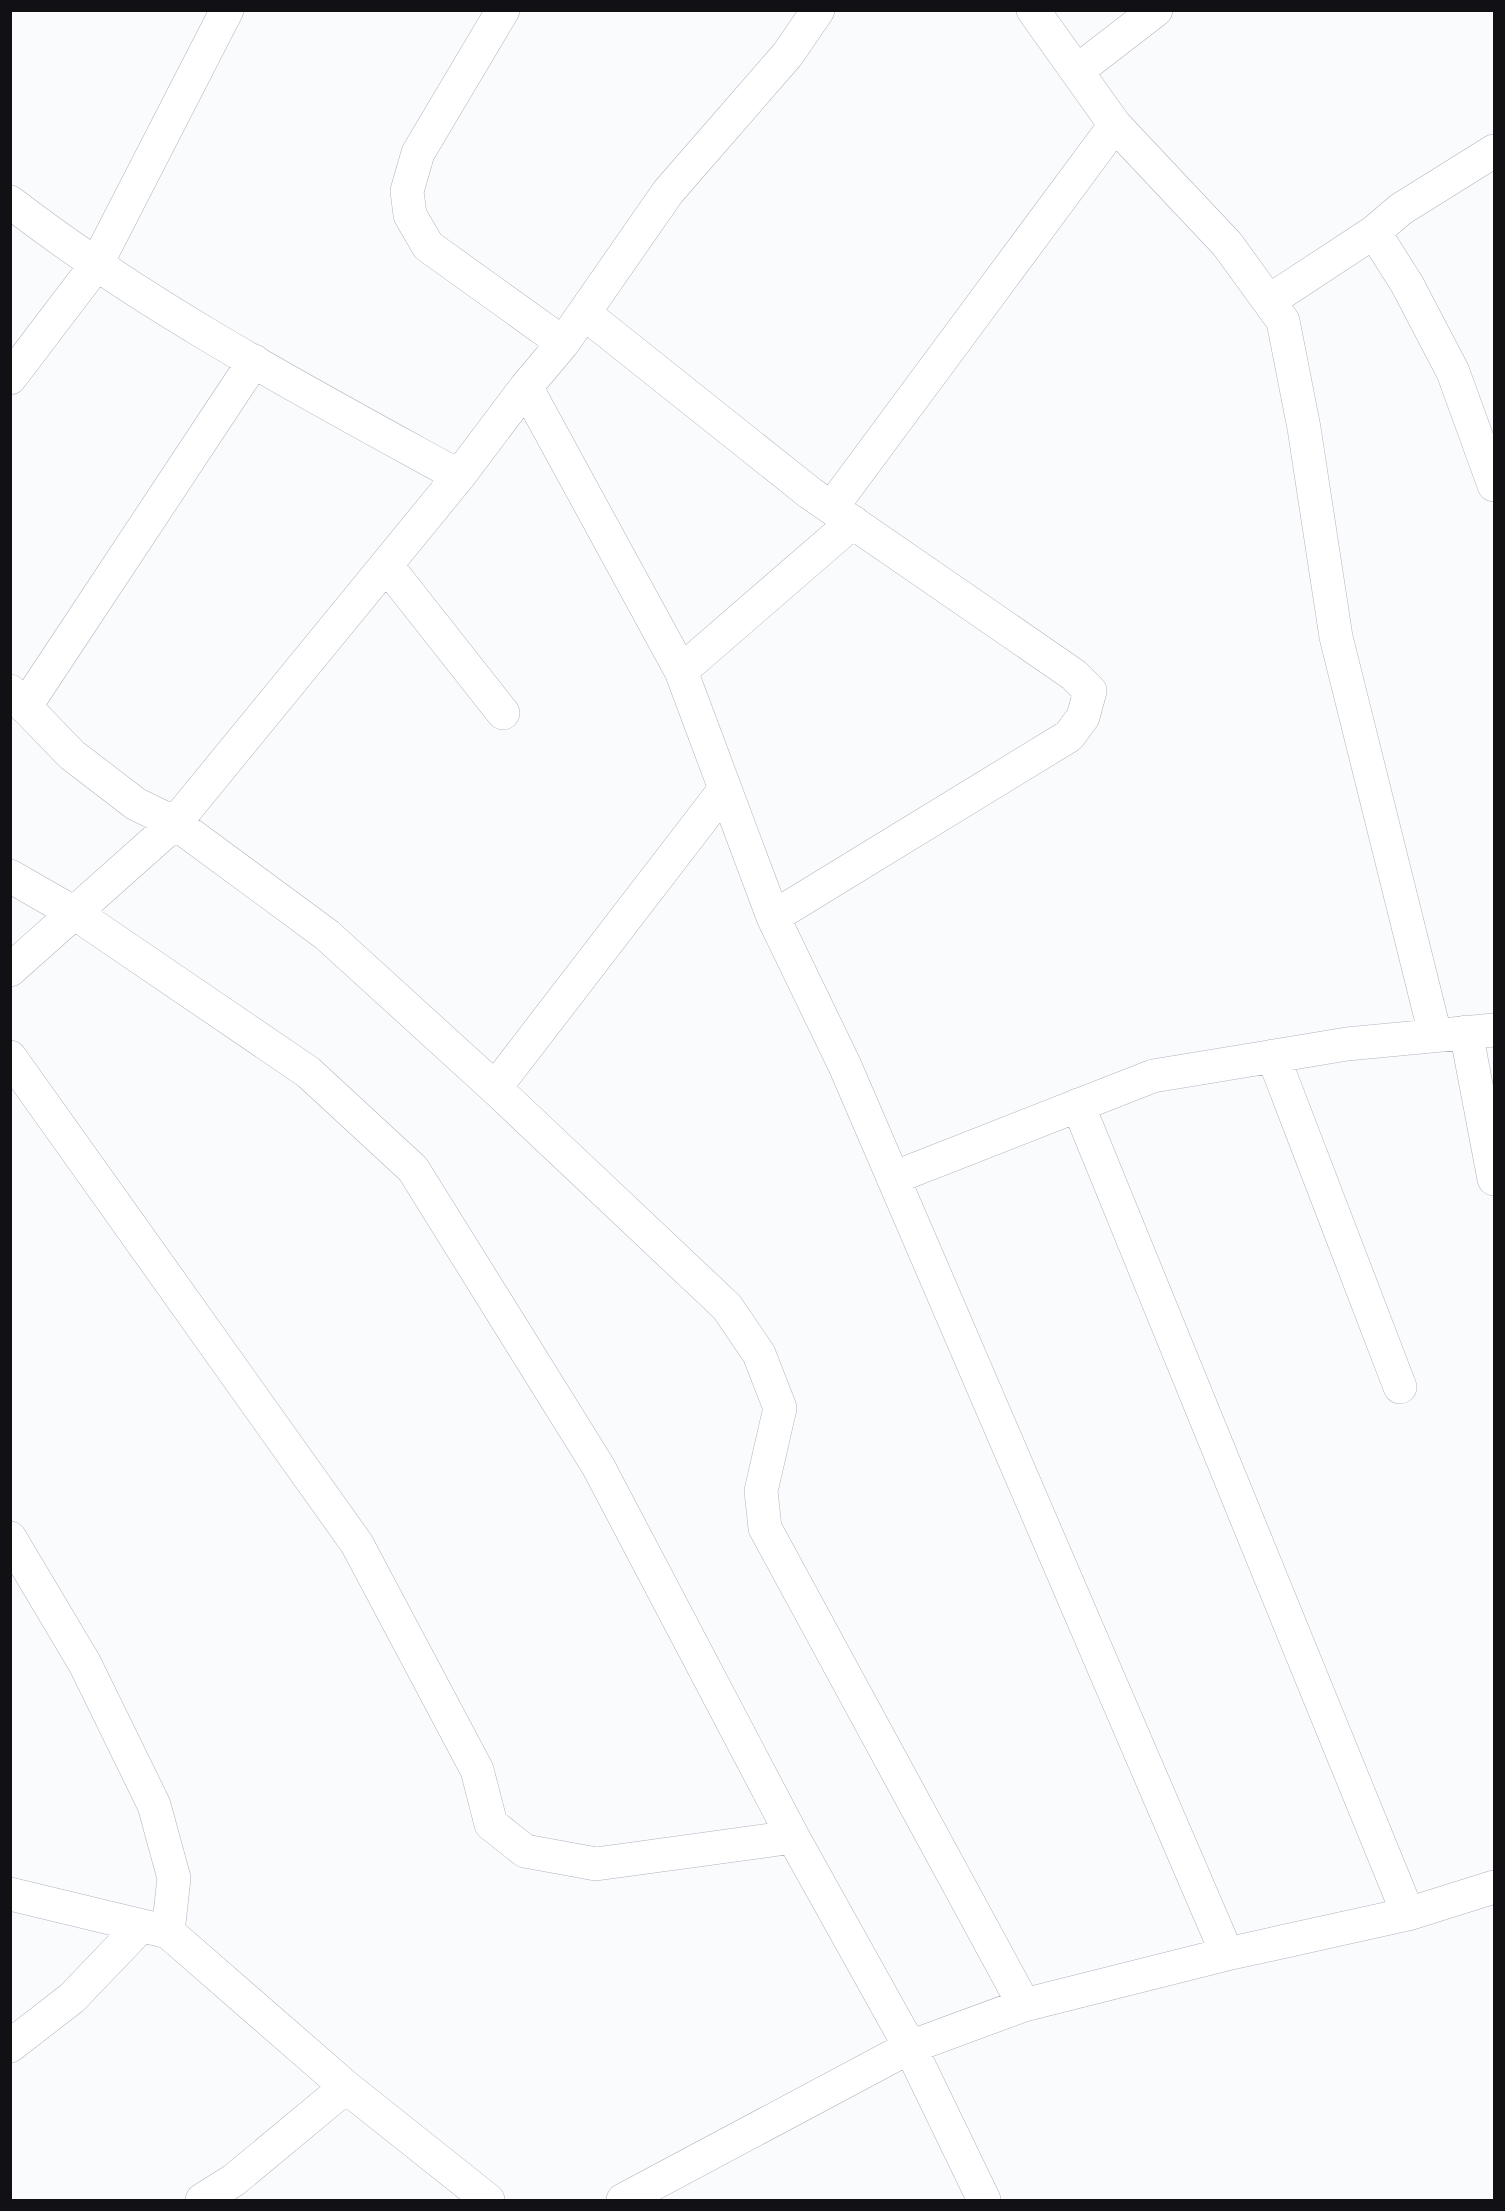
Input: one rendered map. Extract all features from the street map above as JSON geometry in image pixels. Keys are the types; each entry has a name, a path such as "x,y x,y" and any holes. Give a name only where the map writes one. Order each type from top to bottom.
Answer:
{"street":[{"path":"10,378 96,265 227,10"},
{"path":"504,10 418,153 407,191 410,215 428,246 563,343"},
{"path":"10,970 76,914 175,823 459,477 526,387 563,343 668,192 788,54 818,10"},
{"path":"1033,10 1115,125 1227,244 1283,321 1304,428 1336,637 1465,1032 1494,1179"},
{"path":"1077,71 1156,10"},
{"path":"681,671 843,515 1115,125"},
{"path":"1269,302 1374,232 1401,208 1494,152"},
{"path":"10,202 96,265 254,361 459,477"},
{"path":"1374,232 1407,284 1453,372 1494,485"},
{"path":"584,312 843,515 1074,675 1090,691 1083,717 1069,736 773,917"},
{"path":"254,361 18,699 72,755 135,804 175,823 327,935 495,1088 727,1307 759,1354 780,1408 761,1491 765,1528 1024,2005"},
{"path":"526,387 681,671 773,917 845,1066 1227,1954"},
{"path":"387,566 503,713"},
{"path":"495,1088 725,789"},
{"path":"10,876 76,914 308,1072 413,1168 598,1466 793,1837 910,2047 984,2200"},
{"path":"893,1178 1153,1076 1347,1044 1465,1032"},
{"path":"1273,1056 1400,1387"},
{"path":"10,1057 357,1544 477,1770 491,1824 525,1851 596,1864 793,1837"},
{"path":"1078,1105 1408,1914"},
{"path":"10,1538 85,1664 154,1804 174,1878 154,1929 72,1998 10,2046"},
{"path":"623,2200 910,2047 1024,2005 1227,1954 1408,1914 1494,1887"},
{"path":"10,1894 154,1929 488,2200"},
{"path":"202,2200 234,2180 346,2087"}]}
